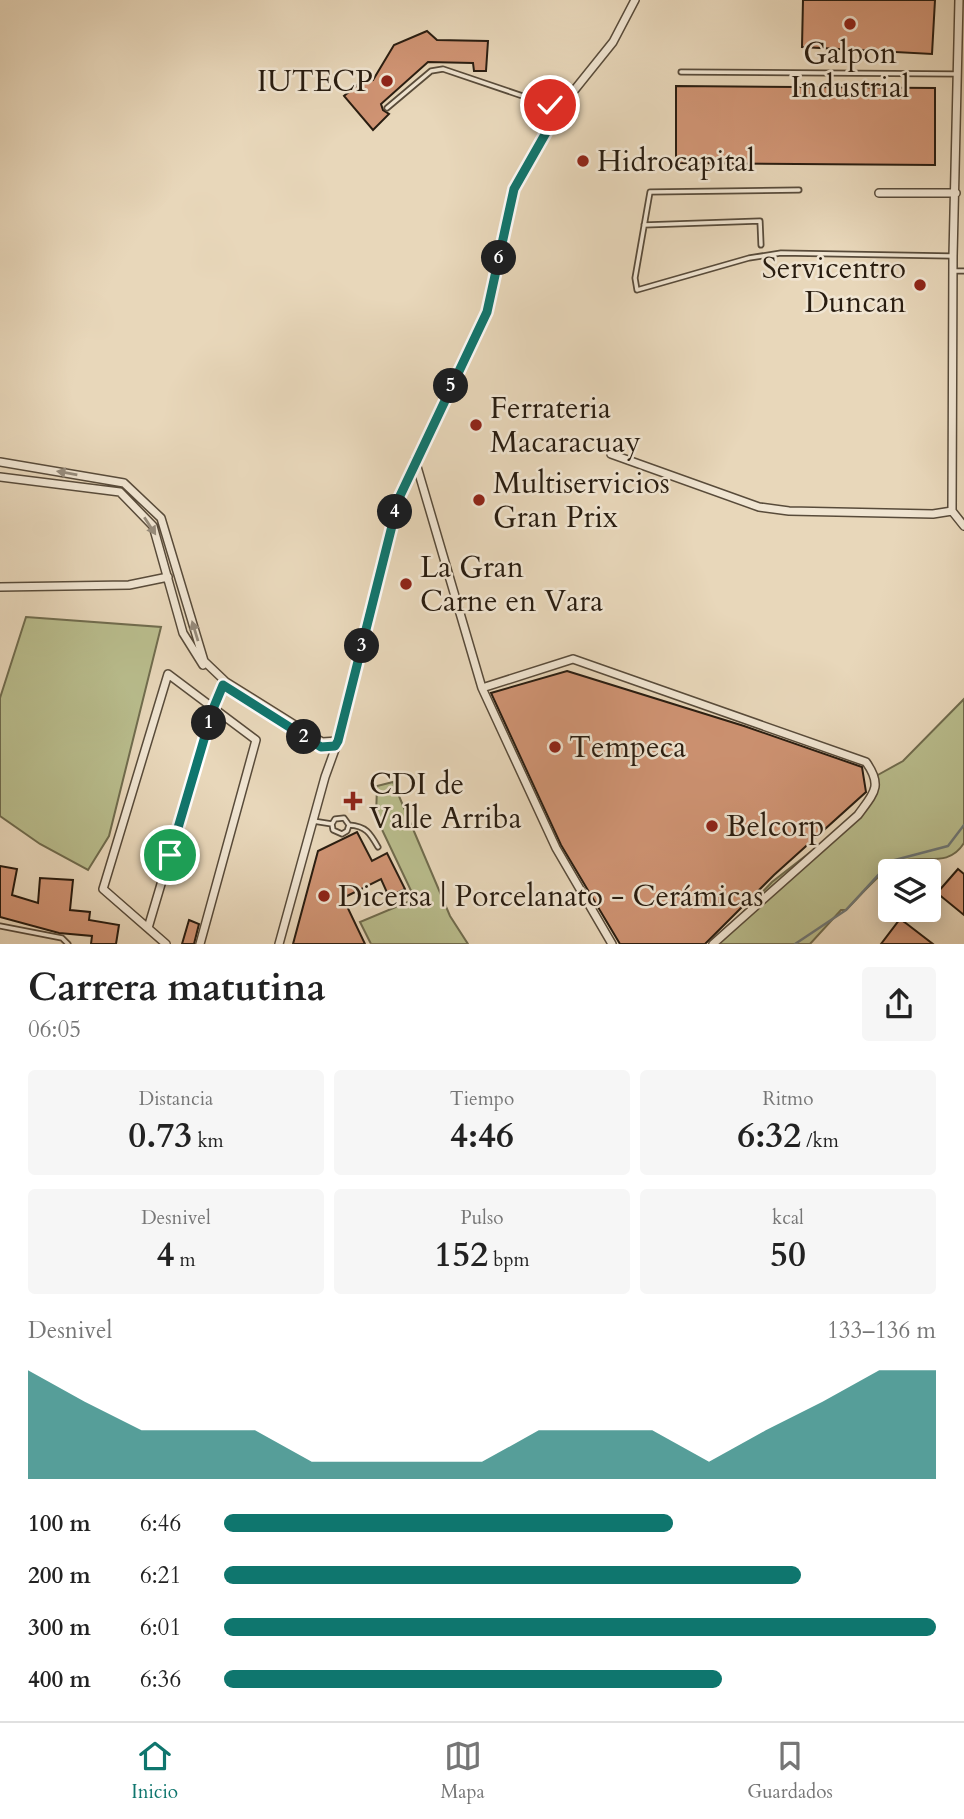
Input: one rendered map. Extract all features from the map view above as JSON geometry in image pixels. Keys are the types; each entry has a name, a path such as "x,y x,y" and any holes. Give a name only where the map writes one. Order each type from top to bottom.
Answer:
{"street":[{"path":"279,944 337,744 399,498 415,459 487,312 514,189 560,108 613,42 635,0"},
{"path":"959,0 958,74 961,130 953,256 952,511 964,526"},
{"path":"879,193 956,193"},
{"path":"611,454 758,507 789,511 933,514 952,511"},
{"path":"415,459 481,688 556,848 612,944"},
{"path":"0,462 124,484 161,519 204,661 226,682 322,742 337,744"},
{"path":"0,477 120,492 153,526 183,634 201,664 223,685 321,747 337,744"},
{"path":"0,587 129,585 168,577"},
{"path":"481,688 573,659 866,762 876,776 875,792 858,815 713,944"},
{"path":"166,944 103,889 168,674 256,740 200,944"},
{"path":"148,928 213,709 223,685"}],"lane":[{"path":"387,108 431,71 443,69 560,108"},
{"path":"681,72 958,74"},
{"path":"799,190 650,192 635,278 637,290 749,258 780,253 953,256"},
{"path":"643,225 760,221 761,245"},
{"path":"954,271 964,271"},
{"path":"341,817 346,819 349,825 347,831 342,834 333,830 332,824 335,819 341,817"},
{"path":"313,821 332,824"},
{"path":"349,825 366,829 378,847"},
{"path":"0,926 62,938 68,944"}],"green space":[{"path":"26,617 161,627 109,836 88,870 40,844 0,816 0,698"},
{"path":"964,699 964,843 957,851 941,859 878,859 878,877 846,910 841,910 810,944 713,944 772,882 858,815 875,792 876,776 903,761"},
{"path":"393,782 450,916 468,944 371,944 360,922 415,899 376,817 377,786"}],"building":[{"path":"803,0 935,0 932,54 802,47"},
{"name":"IUTECP","path":"427,31 437,40 488,41 486,71 474,71 473,63 428,62 381,104 383,110 389,114 373,130 344,96 361,82 373,80 394,45"},
{"path":"676,86 935,88 935,165 676,163"},
{"name":"Belcorp","path":"567,671 744,726 862,767 866,792 774,875 705,944 620,944 561,845 491,693"},
{"path":"357,832 372,861 387,853 405,889 389,897 381,879 343,898 365,944 293,944 318,851"},
{"path":"0,866 17,869 12,895 38,903 40,878 73,880 70,910 90,912 89,920 119,925 116,944 91,944 92,936 59,933 0,917"},
{"path":"958,869 964,874 964,915 941,896 941,888"},
{"path":"189,920 199,924 194,944 182,944"},
{"path":"898,922 904,922 933,944 881,944"}],"waterway":[{"path":"795,944 846,910 891,861 948,846 964,825"}],"place":[{"name":"Galpon Industrial","path":"850,24"},
{"name":"IUTECP","path":"387,81"},
{"name":"Hidrocapital","path":"583,161"},
{"name":"Servicentro Duncan","path":"920,285"},
{"name":"Ferrateria Macaracuay","path":"476,425"},
{"name":"Multiservicios Gran Prix","path":"479,500"},
{"name":"La Gran Carne en Vara","path":"406,584"},
{"name":"Tempeca","path":"555,747"},
{"name":"CDI de Valle Arriba","path":"353,801"},
{"name":"Belcorp","path":"712,826"},
{"name":"Dicersa | Porcelanato - Cerámicas","path":"324,896"}],"route":[{"path":"170,855 213,709 223,685 321,747 335,746 338,741 399,498 415,459 487,312 514,189 560,108 550,105"}]}
